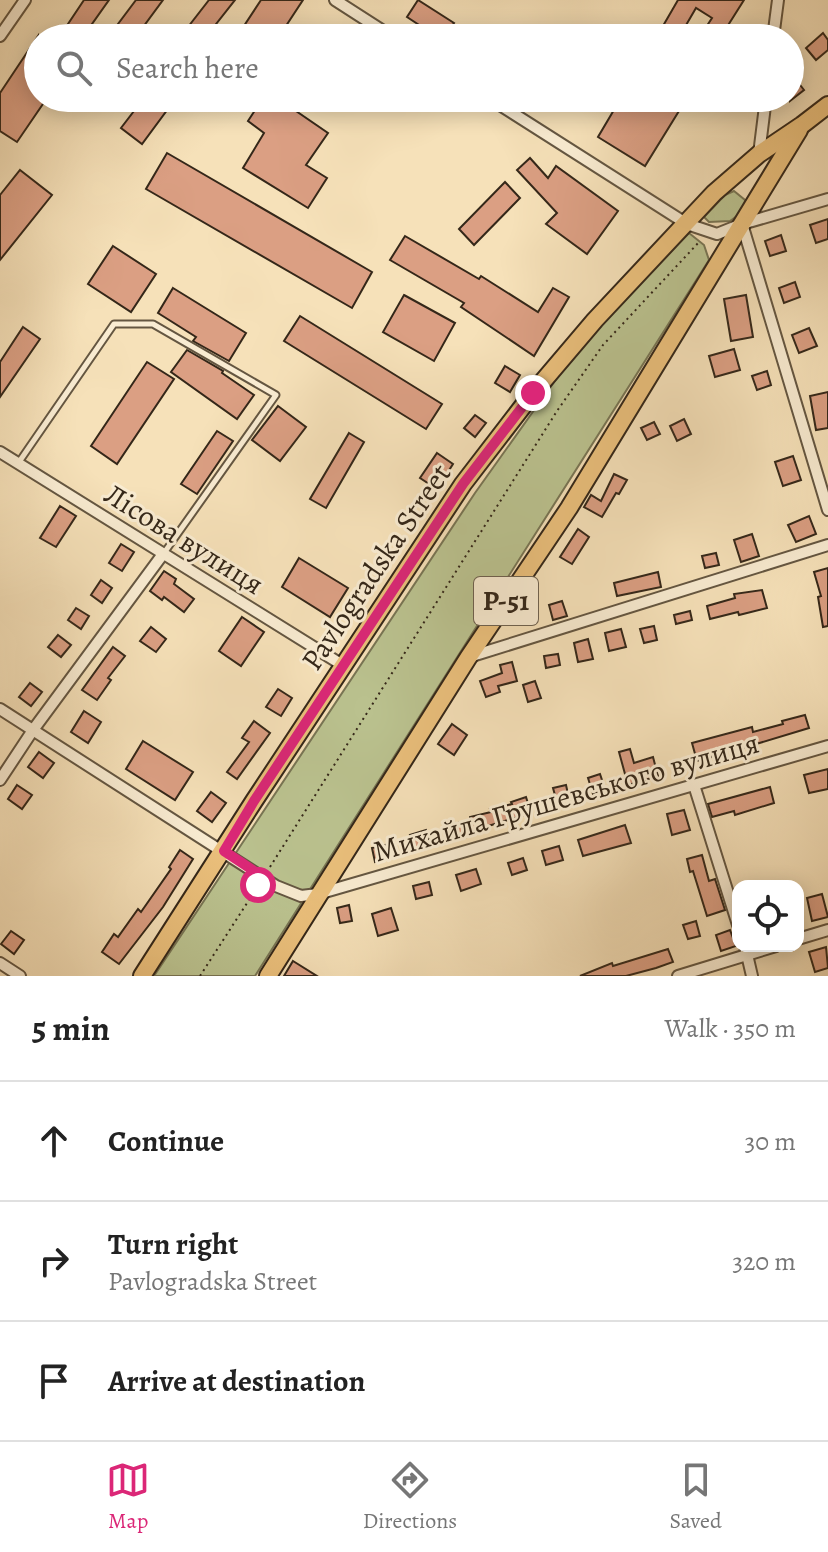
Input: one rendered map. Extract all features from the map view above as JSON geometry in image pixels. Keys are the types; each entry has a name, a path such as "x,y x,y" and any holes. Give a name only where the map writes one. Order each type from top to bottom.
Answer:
{"main road":[{"name":"Pavlogradska Street","path":"142,976 463,484 533,393 595,320 714,193 759,154 828,105"},
{"name":"Pavlogradska Street","path":"268,976 468,658 569,508 802,125"}],"street":[{"path":"0,36 25,0"},
{"path":"335,0 372,24"},
{"path":"775,24 778,0"},
{"path":"511,112 687,224 717,234 828,199"},
{"path":"759,154 764,112"},
{"path":"742,224 828,510"},
{"name":"Лісова вулиця","path":"0,452 344,666"},
{"path":"468,658 828,545"},
{"path":"0,780 33,730 163,554"},
{"path":"0,709 288,892 301,896 318,894"},
{"name":"Михайла Грушевського вулиця","path":"318,894 828,746"},
{"path":"694,785 732,906"},
{"path":"804,937 828,930"},
{"path":"678,976 741,952"},
{"path":"746,952 752,976"},
{"path":"0,963 20,976"}],"lane":[{"path":"18,463 114,324 153,324 276,395 163,554"}],"path":[{"path":"200,976 557,411 603,345 700,241"}],"green space":[{"path":"734,191 745,200 744,211 730,221 709,222 704,217 725,195"},
{"path":"689,233 704,245 709,260 255,976 154,976 475,493 584,340"}],"building":[{"path":"84,0 109,0 92,24 68,24"},
{"path":"136,0 163,0 145,24 118,24"},
{"path":"209,0 235,0 216,24 190,24"},
{"path":"261,0 303,0 287,24 245,24"},
{"path":"418,0 454,23 418,24 407,17"},
{"path":"678,0 744,0 729,24 708,24 712,18 696,8 687,24 664,24"},
{"path":"823,33 828,40 828,50 816,60 806,48"},
{"path":"24,57 24,112 37,112 17,142 0,131 0,93"},
{"path":"133,112 166,112 142,144 121,128"},
{"path":"254,112 297,112 328,133 306,165 327,178 308,208 243,168 264,133 248,121"},
{"path":"613,112 678,112 645,166 598,137"},
{"path":"167,153 372,272 352,308 146,189"},
{"path":"530,158 548,178 556,166 618,211 587,254 546,224 557,213 517,170"},
{"path":"20,170 52,195 0,260 0,195"},
{"path":"505,182 520,198 474,245 459,229"},
{"path":"828,219 828,239 816,243 810,225"},
{"path":"781,235 786,251 770,256 765,241"},
{"path":"405,236 479,279 481,276 538,312 553,288 569,297 534,356 461,307 464,303 390,260"},
{"path":"113,246 156,274 131,312 88,284"},
{"path":"795,282 800,297 784,303 779,288"},
{"path":"173,288 246,333 229,361 193,341 196,337 158,313"},
{"path":"404,295 455,323 434,361 383,332"},
{"path":"746,295 753,337 731,341 724,299"},
{"path":"300,316 442,404 426,429 284,341"},
{"path":"23,327 40,339 0,397 0,362"},
{"path":"809,328 817,346 799,353 792,335"},
{"path":"734,349 740,370 715,377 709,356"},
{"path":"187,350 223,371 254,395 237,419 171,372"},
{"path":"147,362 174,379 117,464 91,446"},
{"path":"505,366 520,375 510,392 495,383"},
{"path":"767,371 771,385 757,390 752,376"},
{"path":"828,392 828,428 816,430 810,396"},
{"path":"278,406 306,427 280,461 252,440"},
{"path":"475,415 486,423 475,437 464,428"},
{"path":"684,419 691,434 677,441 670,426"},
{"path":"654,422 660,434 647,440 641,428"},
{"path":"217,431 233,441 197,494 181,484"},
{"path":"349,433 364,442 326,508 310,499"},
{"path":"437,453 453,464 437,489 420,478"},
{"path":"793,456 801,480 783,486 775,462"},
{"path":"614,474 627,480 602,517 584,507 591,495 601,501"},
{"path":"60,506 76,516 56,547 40,538"},
{"path":"809,516 816,534 796,542 788,525"},
{"path":"578,529 589,537 572,564 560,557"},
{"path":"752,534 759,556 741,562 734,540"},
{"path":"121,544 134,552 122,571 109,563"},
{"path":"716,553 719,565 705,568 702,556"},
{"path":"299,558 348,588 330,617 282,587"},
{"path":"828,568 828,626 823,627 818,597 821,596 814,572"},
{"path":"164,571 176,579 174,584 194,599 184,612 150,591"},
{"path":"658,572 661,587 617,596 614,583"},
{"path":"101,580 112,588 102,603 91,595"},
{"path":"762,590 767,608 710,619 707,606 735,598 734,594"},
{"path":"562,601 567,616 553,620 549,605"},
{"path":"76,608 89,616 81,629 68,620"},
{"path":"690,611 692,620 676,624 674,615"},
{"path":"242,617 264,632 241,666 219,651"},
{"path":"654,626 657,640 644,643 640,629"},
{"path":"151,627 166,639 156,652 140,641"},
{"path":"621,629 626,647 609,651 605,633"},
{"path":"58,635 71,645 61,657 48,647"},
{"path":"588,639 593,659 578,662 574,643"},
{"path":"113,647 125,656 108,678 111,680 97,700 82,690"},
{"path":"558,654 560,665 546,668 544,656"},
{"path":"512,662 517,681 498,686 500,692 486,697 480,681 502,673 500,665"},
{"path":"535,681 541,698 528,702 523,685"},
{"path":"30,683 42,692 31,706 19,697"},
{"path":"278,689 292,698 281,716 266,707"},
{"path":"84,711 101,722 88,743 71,732"},
{"path":"805,715 809,728 743,748 742,743 697,761 692,743 752,727 753,732"},
{"path":"254,721 270,733 237,779 227,772 249,742 242,738"},
{"path":"452,724 467,735 454,755 438,744"},
{"path":"143,741 193,772 175,800 126,769"},
{"path":"630,749 634,763 653,757 658,776 628,785 619,752"},
{"path":"39,752 54,763 43,778 28,767"},
{"path":"828,769 828,789 809,793 804,775"},
{"path":"600,774 605,789 593,794 588,778"},
{"path":"17,785 32,795 22,809 8,799"},
{"path":"566,785 570,803 558,806 553,788"},
{"path":"770,787 774,803 735,815 734,811 712,817 708,804"},
{"path":"211,792 226,803 212,822 197,811"},
{"path":"526,797 531,813 450,841 446,826 470,820 470,817"},
{"path":"684,810 690,830 672,835 667,814"},
{"path":"625,825 631,843 583,856 578,840"},
{"path":"426,830 431,847 415,852 410,835"},
{"path":"385,845 388,859 375,862 372,848"},
{"path":"559,846 563,860 546,865 542,851"},
{"path":"180,850 193,859 163,907 119,964 102,952 114,934 118,937 138,909 141,912 171,869 169,867"},
{"path":"702,855 709,881 715,879 725,910 707,916 687,859"},
{"path":"523,858 527,870 512,875 508,863"},
{"path":"476,869 481,884 461,891 456,875"},
{"path":"429,882 432,895 416,899 413,886"},
{"path":"822,894 828,917 812,921 807,898"},
{"path":"349,905 352,921 340,923 337,908"},
{"path":"391,908 398,930 378,936 372,914"},
{"path":"696,921 700,936 688,939 683,925"},
{"path":"730,930 732,947 721,951 716,935"},
{"path":"11,931 24,940 14,954 1,944"},
{"path":"826,947 828,968 815,972 809,952"},
{"path":"668,949 673,962 656,968 626,976 580,976 612,963 613,966"},
{"path":"293,961 317,976 284,976"}],"route":[{"path":"258,885 263,877 224,851 463,484 533,393"}]}
